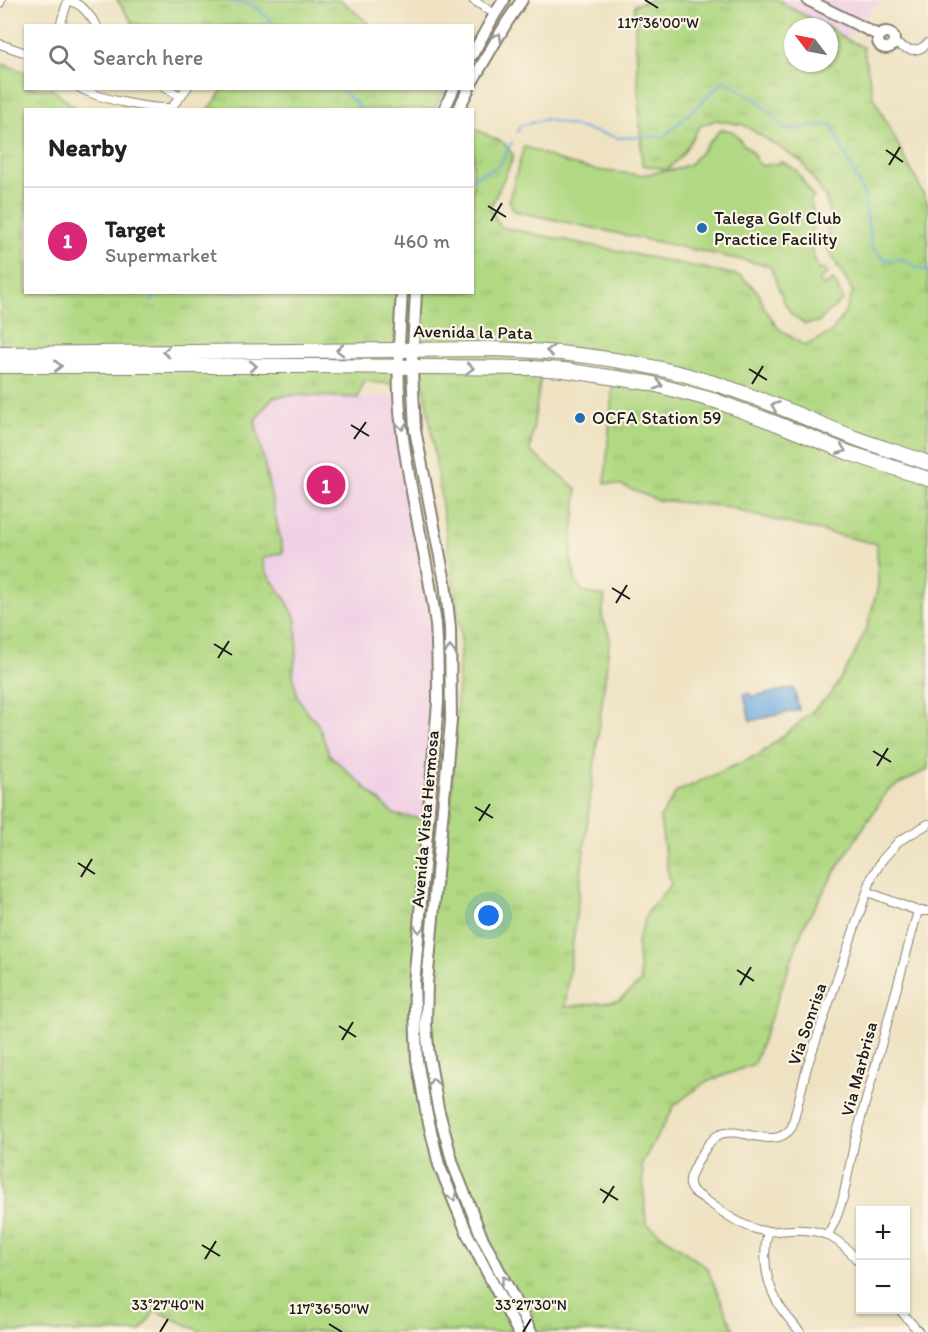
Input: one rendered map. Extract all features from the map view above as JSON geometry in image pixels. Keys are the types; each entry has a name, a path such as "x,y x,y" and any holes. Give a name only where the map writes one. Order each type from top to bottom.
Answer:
{"highway":[{"name":"Avenida la Pata","path":"0,354 405,349 525,350 566,353 648,366 710,381 857,439 928,463"},
{"name":"Avenida la Pata","path":"0,366 548,369 649,383 716,401 849,453 928,479"}],"main road":[{"path":"474,51 504,0"},
{"path":"474,79 522,0"},
{"path":"808,0 880,36 888,32 894,38 893,43"},
{"path":"445,108 453,90"},
{"path":"459,108 468,90"},
{"name":"Avenida Vista Hermosa","path":"402,294 405,368 402,430 436,624 439,661 438,703 414,984 417,1060 439,1165 468,1235 518,1332"},
{"name":"Avenida Vista Hermosa","path":"405,349 416,294"},
{"name":"Avenida Vista Hermosa","path":"405,368 445,582 450,628 451,721 427,983 426,1025 429,1057 438,1108 453,1164 481,1235 531,1332"}],"street":[{"path":"61,24 68,0 76,2 85,9 96,24"},
{"path":"473,0 495,14"},
{"path":"893,43 918,50 928,43"},
{"path":"0,44 24,52"},
{"path":"84,90 160,108"},
{"path":"169,90 181,96"},
{"path":"171,108 186,90"},
{"name":"Via Sonrisa","path":"768,1231 759,1230 731,1217 694,1192 689,1183 692,1173 711,1140 718,1135 728,1133 781,1137 789,1132 807,1067 873,877 882,860 899,841 928,824"},
{"path":"868,892 918,910 928,911"},
{"name":"Via Marbrisa","path":"828,1235 843,1198 855,1140 918,910"},
{"path":"800,1332 779,1305 767,1277 765,1256 768,1231 800,1230 828,1235 847,1247 858,1260"},
{"path":"903,1314 919,1332"}],"shaded area":[{"path":"780,0 881,0 846,39 838,33 838,18 811,18"},
{"path":"295,395 358,398 398,395 426,580 435,701 426,817 395,815 329,754 318,724 305,710 297,695 293,674 297,646 296,619 266,572 262,559 283,552 255,420 274,397"}],"green space":[{"path":"117,0 341,0 369,24 133,24"},
{"path":"651,0 780,0 810,18 784,18 784,72 838,72 838,33 863,47 873,96 928,203 928,769 888,790 839,865 804,925 754,1064 704,1083 675,1105 642,1163 646,1223 707,1268 736,1332 202,1332 155,1310 141,1332 0,1332 0,63 24,72 24,90 53,90 76,108 24,108 24,294 474,294 474,128 504,143 514,156 490,209 501,227 741,276 758,292 764,307 778,328 805,346 832,332 845,313 853,292 826,246 830,217 826,198 802,162 744,125 716,120 700,126 682,155 667,170 642,165 634,5","holes":["545,346 587,349 615,356 605,483 621,485 657,500 730,507 753,515 877,544 878,586 867,628 831,694 760,754 676,792 660,818 671,884 648,911 637,942 641,982 618,1001 565,1007 610,637 602,616 605,596 586,593 576,584 571,558 577,489 530,451","363,381 425,388 461,636 450,817 435,820 395,815 329,754 318,724 305,710 297,695 293,674 297,646 296,619 266,572 262,559 283,552 255,420 273,397 295,395 358,398"]},
{"path":"221,90 444,90 435,108 209,108"},
{"name":"Talega Golf Club Practice Facility","path":"720,130 730,130 735,133 762,166 783,162 796,170 814,198 810,200 814,213 812,251 819,271 825,268 828,273 819,280 823,286 833,280 843,300 819,322 805,324 792,315 784,302 770,266 514,211 509,200 524,146 566,163 596,170 641,175 677,169 690,164"}],"water":[{"path":"794,688 799,710 750,721 744,694 750,693 751,697"}],"waterway":[{"path":"221,0 254,6 275,24"},
{"path":"517,132 520,126 546,119 619,138 665,136 725,80 759,102 787,130 831,124 864,195 872,249 886,260 902,259 919,269 928,271"},
{"path":"341,90 357,104 358,108"},
{"path":"474,177 499,166 512,142"},
{"path":"151,302 157,294"}],"place":[{"name":"Talega Golf Club Practice Facility","path":"702,228"},
{"name":"OCFA Station 59","path":"580,418"},
{"name":"Target","path":"326,485"}]}
